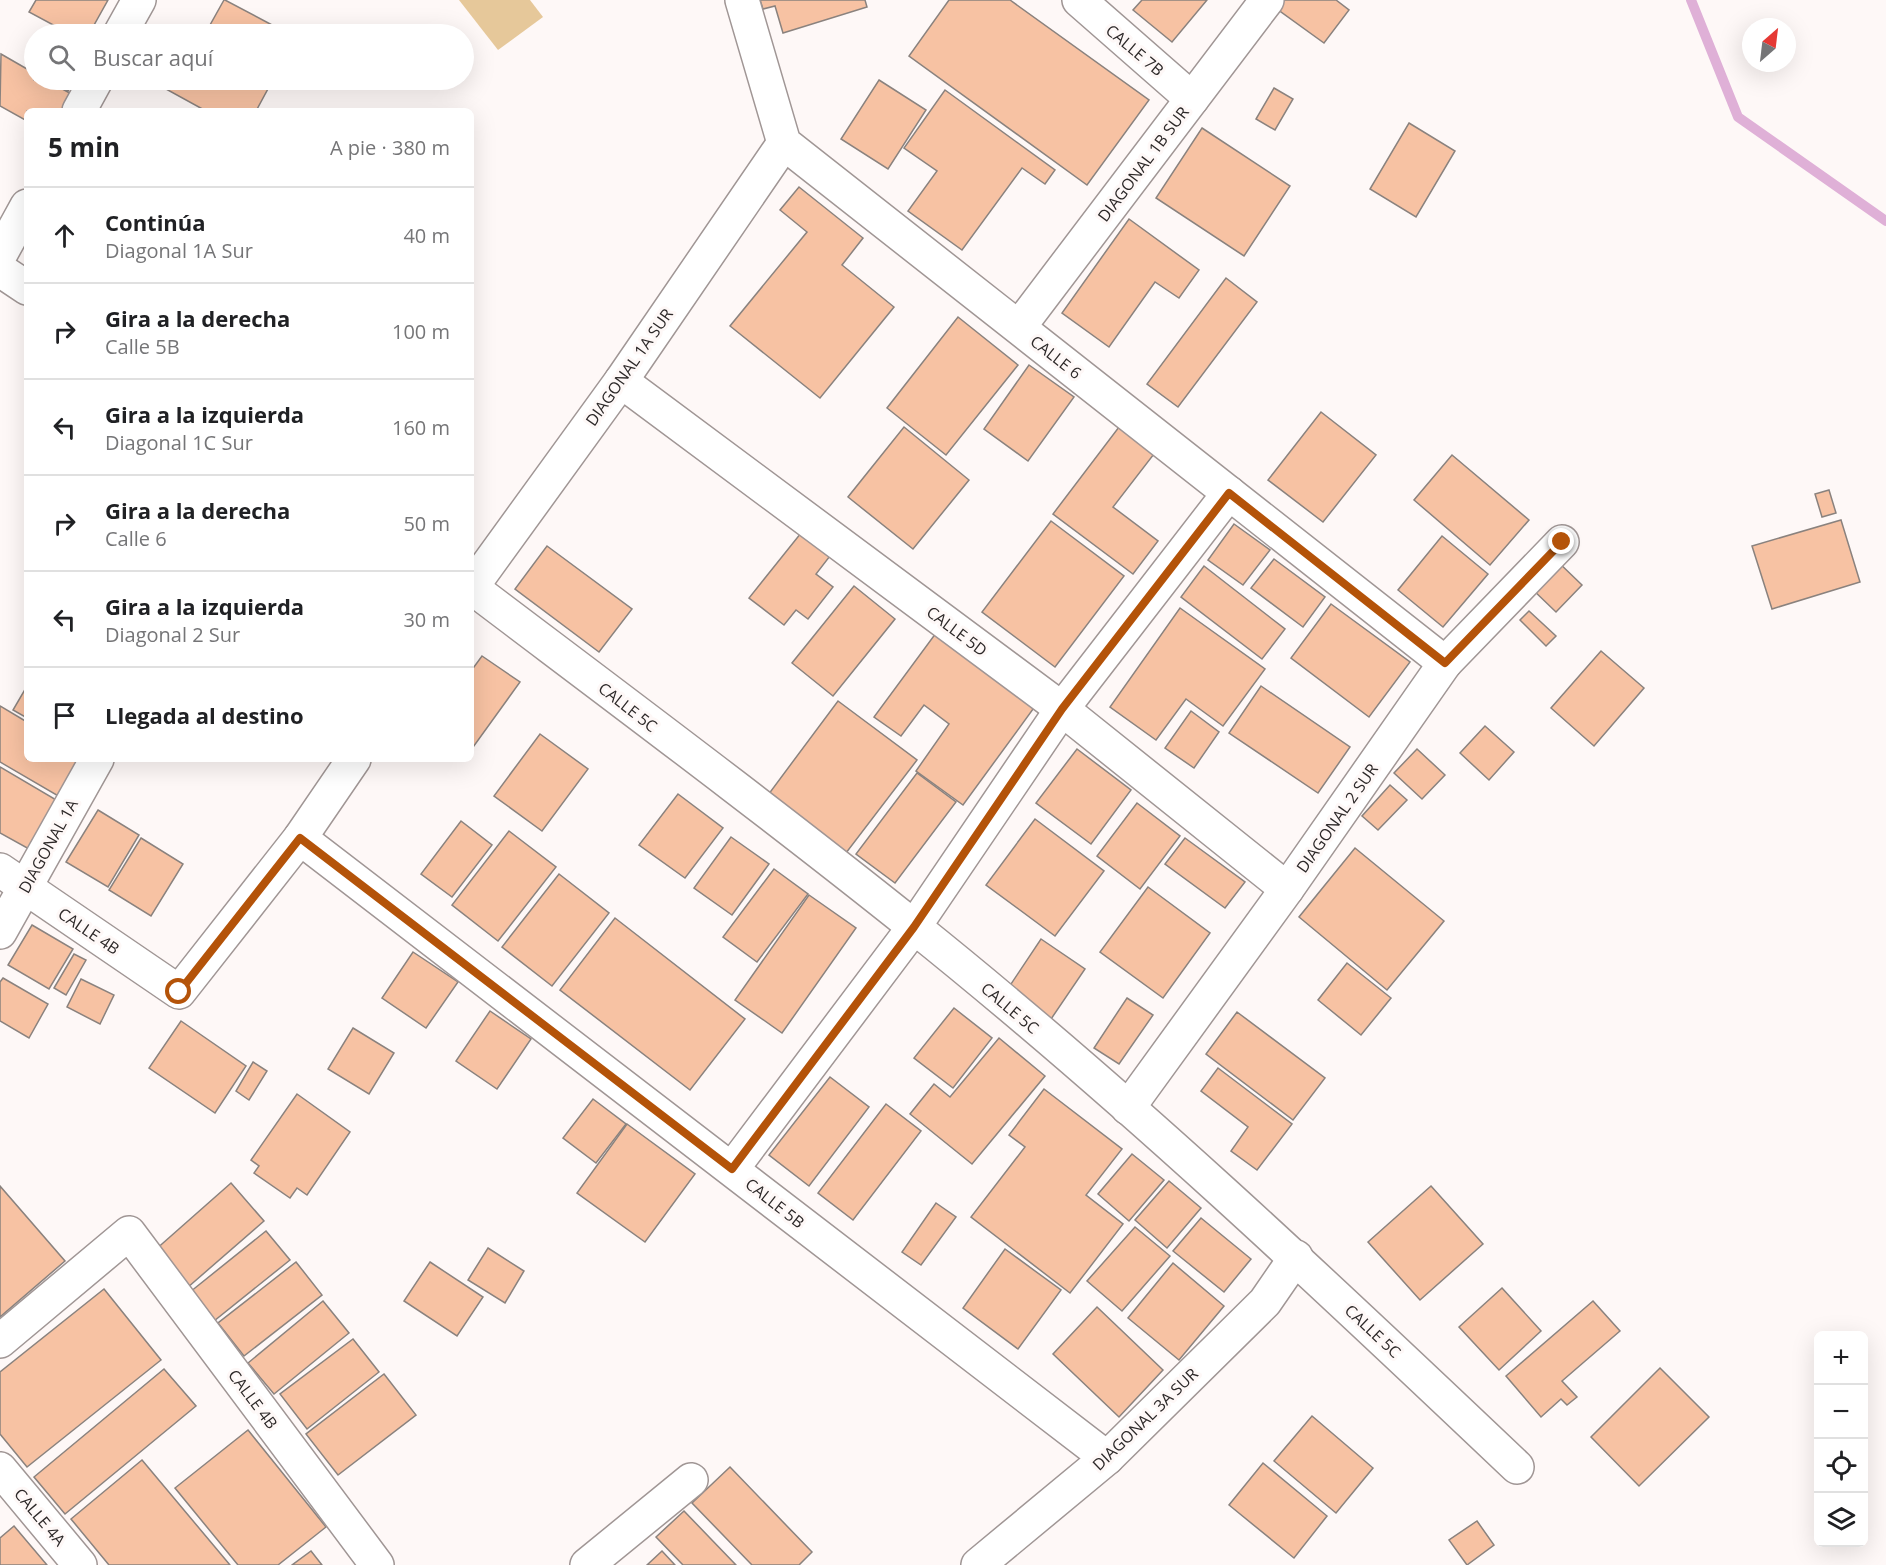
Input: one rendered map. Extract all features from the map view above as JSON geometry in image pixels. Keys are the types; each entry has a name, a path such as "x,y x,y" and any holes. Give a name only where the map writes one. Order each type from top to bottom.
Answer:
{"street":[{"path":"126,24 139,0"},
{"path":"742,0 784,143"},
{"name":"CALLE 7B","path":"1079,0 1192,99"},
{"name":"DIAGONAL 1B SUR","path":"1019,327 1267,0"},
{"path":"81,108 91,90"},
{"name":"CALLE 6","path":"784,143 1445,663"},
{"name":"DIAGONAL 1A SUR","path":"474,583 621,381 784,143"},
{"path":"0,255 24,211"},
{"path":"0,270 24,286"},
{"name":"CALLE 5D","path":"621,381 1062,709 1287,889"},
{"path":"732,1169 914,927 1062,709 1229,493"},
{"name":"DIAGONAL 2 SUR","path":"1128,1108 1287,889 1445,663 1562,542"},
{"name":"CALLE 5C","path":"474,589 914,927 1128,1108 1296,1257 1517,1467"},
{"name":"DIAGONAL 1A","path":"0,932 13,878 95,762"},
{"path":"300,838 352,762"},
{"name":"CALLE 4B","path":"13,878 179,992 300,838"},
{"name":"CALLE 5B","path":"300,838 1107,1458"},
{"name":"CALLE 4B","path":"0,1341 129,1233 377,1565"},
{"name":"DIAGONAL 3A SUR","path":"978,1565 1107,1458 1265,1302 1296,1257"},
{"name":"CALLE 4A","path":"0,1469 80,1565"},
{"path":"587,1565 691,1480"}],"shaded area":[{"path":"459,0 530,0 543,17 498,50"}],"building":[{"path":"36,0 108,0 95,24 51,24 29,12"},
{"path":"225,0 270,24 211,24"},
{"path":"760,0 865,0 867,7 783,33 775,6 763,9"},
{"path":"949,0 1010,0 1149,100 1087,185 909,56"},
{"path":"1142,0 1207,0 1172,42 1133,10"},
{"path":"1284,0 1336,0 1349,10 1324,43 1277,9"},
{"path":"1,54 24,67 24,90 64,90 77,97 71,108 24,108 24,119 0,106"},
{"path":"879,80 926,110 888,169 841,139"},
{"path":"1274,88 1293,99 1275,130 1256,119"},
{"path":"168,90 267,90 258,108 201,108"},
{"path":"945,90 1055,170 1045,184 1022,168 962,250 908,211 937,171 904,148"},
{"path":"1409,123 1455,151 1416,217 1370,189"},
{"path":"1202,128 1290,186 1244,256 1156,198"},
{"path":"799,187 863,238 842,265 894,307 820,398 730,326 807,232 780,210"},
{"path":"1129,219 1199,270 1179,298 1155,282 1109,347 1062,313"},
{"path":"1226,278 1257,302 1178,407 1147,384"},
{"path":"958,317 1018,365 946,455 887,408"},
{"path":"1029,365 1074,397 1028,461 984,429"},
{"path":"1321,412 1376,455 1323,522 1268,480"},
{"path":"904,427 969,480 913,549 848,497"},
{"path":"1119,427 1154,454 1113,507 1158,541 1133,574 1053,514"},
{"path":"1452,455 1529,520 1490,565 1414,500"},
{"path":"1829,490 1836,513 1822,517 1815,494"},
{"path":"1841,520 1860,582 1772,609 1752,546"},
{"path":"1051,521 1124,576 1055,667 982,612"},
{"path":"1234,524 1270,550 1243,585 1208,560"},
{"path":"801,533 830,556 816,574 833,587 808,619 796,610 784,625 749,598"},
{"path":"1442,536 1488,574 1443,627 1398,590"},
{"path":"547,546 632,609 599,652 515,589"},
{"path":"1274,559 1325,597 1303,627 1251,588"},
{"path":"1555,559 1582,585 1556,612 1530,587"},
{"path":"1204,566 1285,629 1262,659 1181,597"},
{"path":"854,586 895,619 833,696 792,663"},
{"path":"1331,604 1410,662 1369,717 1291,658"},
{"path":"1180,608 1265,669 1223,726 1186,699 1156,740 1110,707"},
{"path":"1529,611 1556,636 1546,646 1520,620"},
{"path":"936,633 1036,705 963,805 916,771 949,724 924,705 901,736 874,717"},
{"path":"1601,651 1644,688 1594,746 1551,708"},
{"path":"482,656 520,682 474,746 474,667"},
{"path":"1261,686 1350,747 1318,793 1229,733"},
{"path":"24,691 24,716 13,710"},
{"path":"838,701 917,760 846,853 768,795"},
{"path":"0,706 24,720 24,762 81,762 60,797 0,762"},
{"path":"1191,711 1219,732 1194,768 1165,748"},
{"path":"1485,726 1514,752 1489,780 1460,753"},
{"path":"540,734 588,769 542,831 494,796"},
{"path":"1077,749 1131,790 1091,844 1036,803"},
{"path":"1417,749 1445,775 1422,799 1394,773"},
{"path":"0,767 58,801 29,849 0,833"},
{"path":"917,773 956,802 895,883 856,854"},
{"path":"1390,785 1407,800 1378,830 1362,816"},
{"path":"678,794 723,828 685,878 639,845"},
{"path":"1137,803 1180,836 1140,889 1097,856"},
{"path":"98,810 139,835 108,887 66,862"},
{"path":"1035,819 1104,871 1055,936 986,885"},
{"path":"461,821 492,845 452,897 421,874"},
{"path":"509,831 556,867 498,941 452,905"},
{"path":"731,837 769,864 732,915 694,888"},
{"path":"141,838 183,864 151,916 109,890"},
{"path":"1185,838 1245,882 1225,908 1165,864"},
{"path":"1355,848 1444,921 1387,990 1299,917"},
{"path":"774,869 808,894 757,962 723,937"},
{"path":"559,874 609,913 552,986 502,947"},
{"path":"1148,887 1210,933 1163,998 1100,952"},
{"path":"809,895 856,928 782,1033 735,1000"},
{"path":"615,918 745,1019 690,1090 560,990"},
{"path":"32,925 73,949 49,989 8,965"},
{"path":"1041,939 1085,969 1049,1022 1005,993"},
{"path":"413,952 458,982 426,1028 382,998"},
{"path":"74,954 86,960 66,995 54,988"},
{"path":"1347,963 1391,998 1361,1035 1318,1000"},
{"path":"3,978 48,1004 29,1038 0,1021 0,982"},
{"path":"81,979 114,995 100,1024 67,1007"},
{"path":"1127,998 1153,1015 1119,1064 1094,1048"},
{"path":"954,1008 992,1038 953,1088 914,1058"},
{"path":"490,1011 531,1039 497,1089 456,1061"},
{"path":"1237,1012 1325,1078 1293,1120 1206,1054"},
{"path":"181,1021 246,1066 215,1113 149,1068"},
{"path":"353,1028 394,1053 369,1094 328,1069"},
{"path":"999,1038 1045,1076 972,1164 910,1114 934,1084 950,1097"},
{"path":"253,1062 267,1071 249,1100 236,1091"},
{"path":"1218,1068 1292,1124 1257,1170 1231,1151 1248,1127 1201,1091"},
{"path":"830,1077 869,1107 809,1186 769,1155"},
{"path":"1044,1089 1122,1149 1086,1195 1123,1224 1070,1293 971,1217 1025,1147 1009,1135"},
{"path":"297,1094 350,1132 307,1195 297,1188 290,1198 254,1173 259,1166 251,1160"},
{"path":"593,1099 626,1124 596,1163 563,1138"},
{"path":"886,1104 921,1131 853,1220 818,1193"},
{"path":"627,1124 695,1174 645,1242 577,1193"},
{"path":"1132,1154 1164,1180 1129,1221 1098,1194"},
{"path":"1169,1181 1201,1208 1167,1248 1135,1220"},
{"path":"231,1183 264,1221 187,1288 154,1251"},
{"path":"0,1186 65,1261 0,1317"},
{"path":"1431,1186 1483,1244 1420,1300 1368,1242"},
{"path":"936,1203 956,1217 921,1265 902,1252"},
{"path":"1201,1218 1251,1259 1224,1292 1173,1251"},
{"path":"1135,1227 1170,1256 1122,1311 1087,1281"},
{"path":"266,1231 290,1260 214,1321 190,1292"},
{"path":"488,1248 524,1271 505,1303 468,1280"},
{"path":"1005,1249 1061,1290 1018,1349 963,1308"},
{"path":"296,1262 322,1295 244,1356 218,1323"},
{"path":"430,1262 483,1297 457,1336 404,1301"},
{"path":"1173,1263 1224,1306 1179,1360 1128,1318"},
{"path":"1502,1288 1541,1331 1499,1370 1459,1327"},
{"path":"104,1289 161,1360 27,1467 0,1434 0,1372"},
{"path":"323,1301 349,1333 274,1394 248,1363"},
{"path":"1593,1301 1620,1331 1562,1381 1577,1397 1567,1405 1561,1399 1541,1417 1506,1376"},
{"path":"1097,1307 1163,1370 1119,1417 1053,1354"},
{"path":"353,1339 379,1372 307,1429 280,1394"},
{"path":"1660,1368 1709,1417 1639,1486 1591,1437"},
{"path":"164,1369 196,1406 65,1514 34,1477"},
{"path":"384,1374 416,1415 338,1475 306,1434"},
{"path":"1312,1416 1373,1468 1336,1513 1274,1461"},
{"path":"248,1430 326,1527 278,1565 238,1565 175,1488"},
{"path":"142,1460 230,1565 109,1565 71,1519"},
{"path":"1263,1463 1327,1516 1294,1558 1229,1505"},
{"path":"730,1467 812,1552 799,1565 752,1565 692,1503"},
{"path":"684,1511 736,1565 683,1565 656,1537"},
{"path":"1477,1521 1494,1545 1467,1565 1449,1540"},
{"path":"14,1526 47,1565 0,1565 0,1538"},
{"path":"311,1551 322,1565 292,1565"},
{"path":"662,1551 675,1565 647,1565"}],"waterway":[{"path":"1691,0 1738,117 1886,221"}],"route":[{"path":"179,992 300,838 732,1169 914,927 1062,709 1229,493 1445,663 1562,542"}]}
